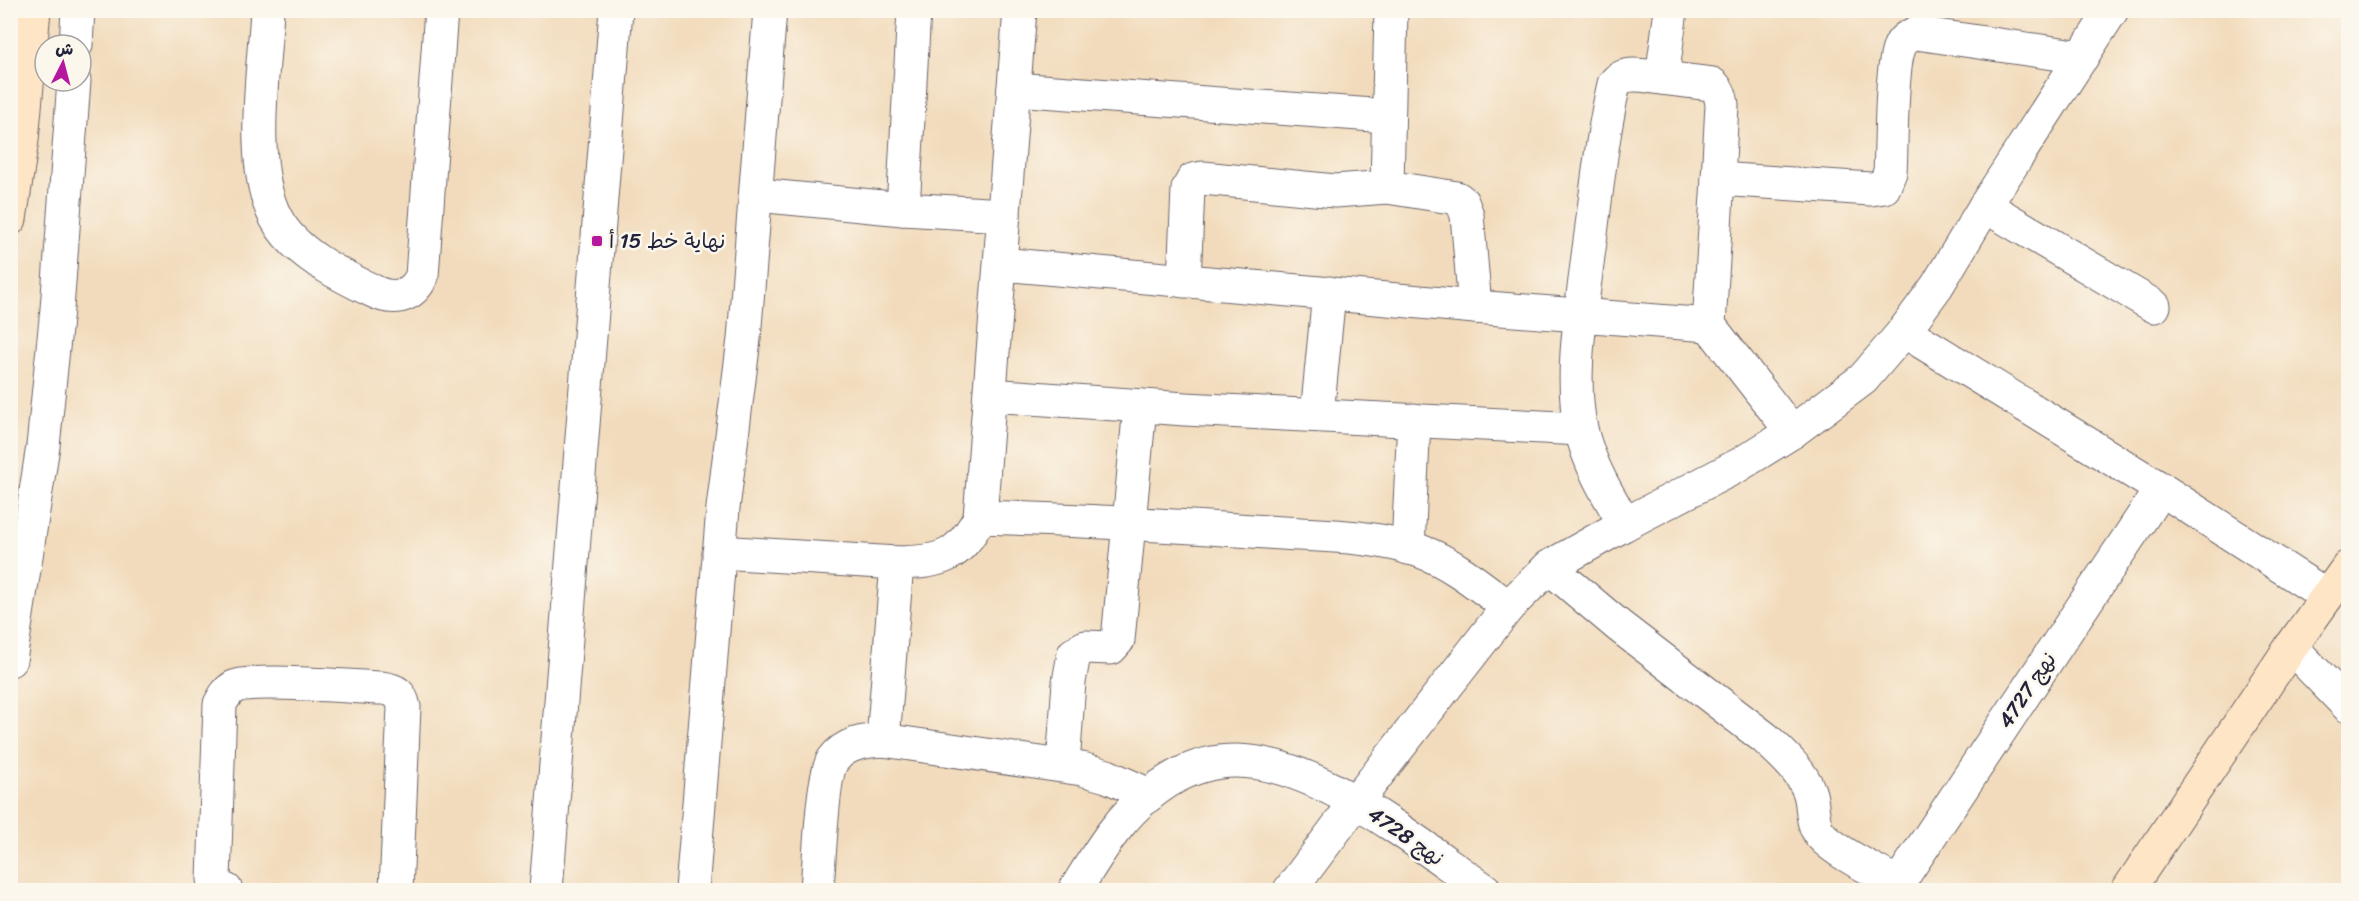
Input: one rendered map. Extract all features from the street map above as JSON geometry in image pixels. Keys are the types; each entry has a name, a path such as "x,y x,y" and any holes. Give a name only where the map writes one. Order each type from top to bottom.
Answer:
{"main road":[{"path":"10,219 21,149 34,10"},
{"path":"2128,891 2291,647 2349,567"}],"street":[{"path":"77,33 78,10"},
{"path":"267,10 261,164 266,195 276,219 294,241 312,256 384,296 400,297 411,292 422,276 441,10"},
{"path":"546,891 616,10"},
{"path":"692,891 719,552 744,339 771,10"},
{"path":"903,208 914,10"},
{"path":"719,552 920,563 939,559 955,551 965,543 981,517 1020,10"},
{"path":"1387,187 1391,10"},
{"path":"1662,78 1671,10"},
{"path":"1290,891 1356,802 1508,607 1549,567 1625,524 1739,465 1792,432 1863,379 1904,331 1936,286 2112,10"},
{"path":"1718,179 1871,189 1884,187 1889,177 1894,73 1898,52 1907,37 1916,33 2082,57"},
{"path":"1625,524 1600,480 1581,429 1576,389 1581,315 1596,193 1614,84 1626,74 1712,84 1721,96 1709,325 1792,432"},
{"path":"1014,88 1387,116"},
{"path":"10,660 43,446 57,309 73,93"},
{"path":"1184,280 1188,189 1193,180 1203,178 1335,191 1387,187 1456,198 1462,202 1467,214 1475,307"},
{"path":"757,195 1004,215"},
{"path":"1985,206 2154,306"},
{"path":"1000,264 1475,307 1709,325"},
{"path":"1317,415 1329,293"},
{"path":"1904,331 2161,489 2327,596"},
{"path":"990,395 1140,406 1581,429"},
{"path":"1063,765 1069,682 1074,654 1085,647 1110,648 1118,640 1140,406"},
{"path":"1408,548 1414,420"},
{"name":"نهج 4727","path":"1896,887 2161,489"},
{"path":"981,517 1128,522 1353,538 1421,552 1459,569 1508,607"},
{"path":"883,740 897,563"},
{"path":"1549,567 1619,626 1765,738 1801,776 1809,790 1815,823 1822,836 1834,847 1896,887"},
{"path":"2291,647 2349,706"},
{"path":"226,891 219,888 214,880 220,704 226,693 235,686 245,684 382,688 394,690 401,696 404,707 396,891"},
{"path":"817,891 826,783 831,762 852,745 883,740 1063,765 1107,776 1149,795"},
{"name":"نهج 4728","path":"1075,891 1094,858 1123,820 1149,795 1173,778 1199,766 1221,762 1246,762 1299,773 1356,802 1485,891"}],"place":[{"name":"نهاية خط 15 أ","path":"597,241"}]}
